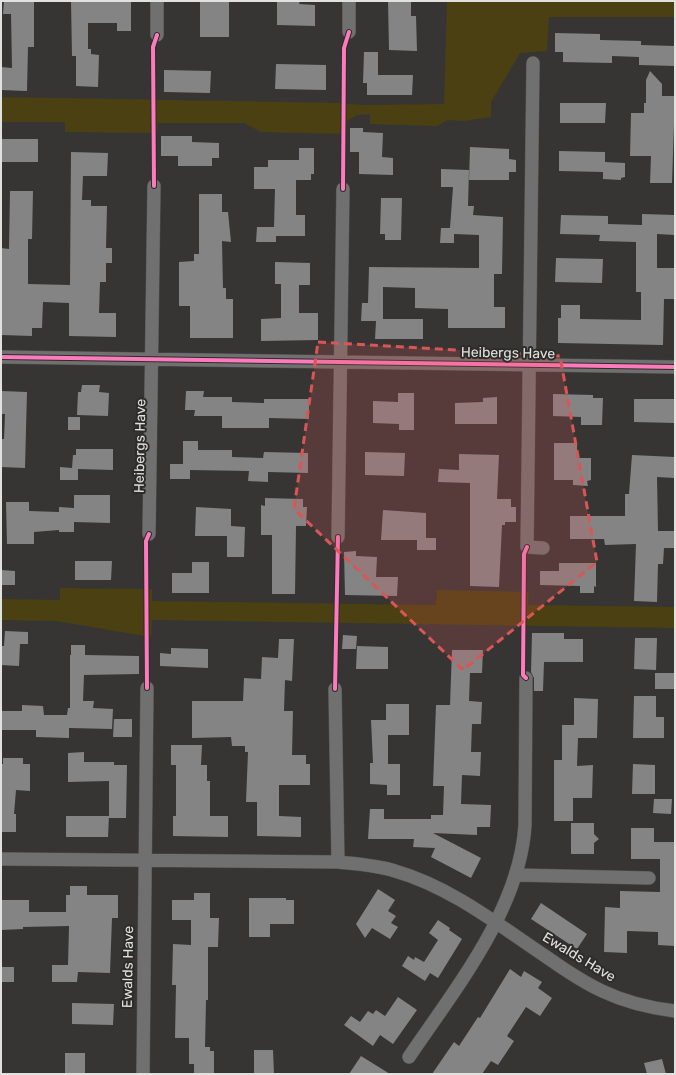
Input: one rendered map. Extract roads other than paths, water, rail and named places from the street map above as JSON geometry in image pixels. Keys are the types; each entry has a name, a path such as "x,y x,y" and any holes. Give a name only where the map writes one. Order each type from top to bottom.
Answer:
{"street":[{"path":"157,1 157,35"},
{"path":"349,1 349,32"},
{"name":"Heibergs Have","path":"533,63 527,548 543,548"},
{"name":"Heibergs Have","path":"149,534 154,186"},
{"path":"338,538 343,189"},
{"name":"Heibergs Have","path":"1,357 152,358 675,367"},
{"path":"409,1056 453,991 496,923 517,875 524,844 525,825 526,678"},
{"name":"Ewalds Have","path":"143,1074 147,688"},
{"path":"335,689 338,862"},
{"name":"Ewalds Have","path":"1,859 338,862 366,864 395,871 425,882 496,923 572,974 602,991 640,1005 675,1011"},
{"path":"517,875 649,878"}]}
